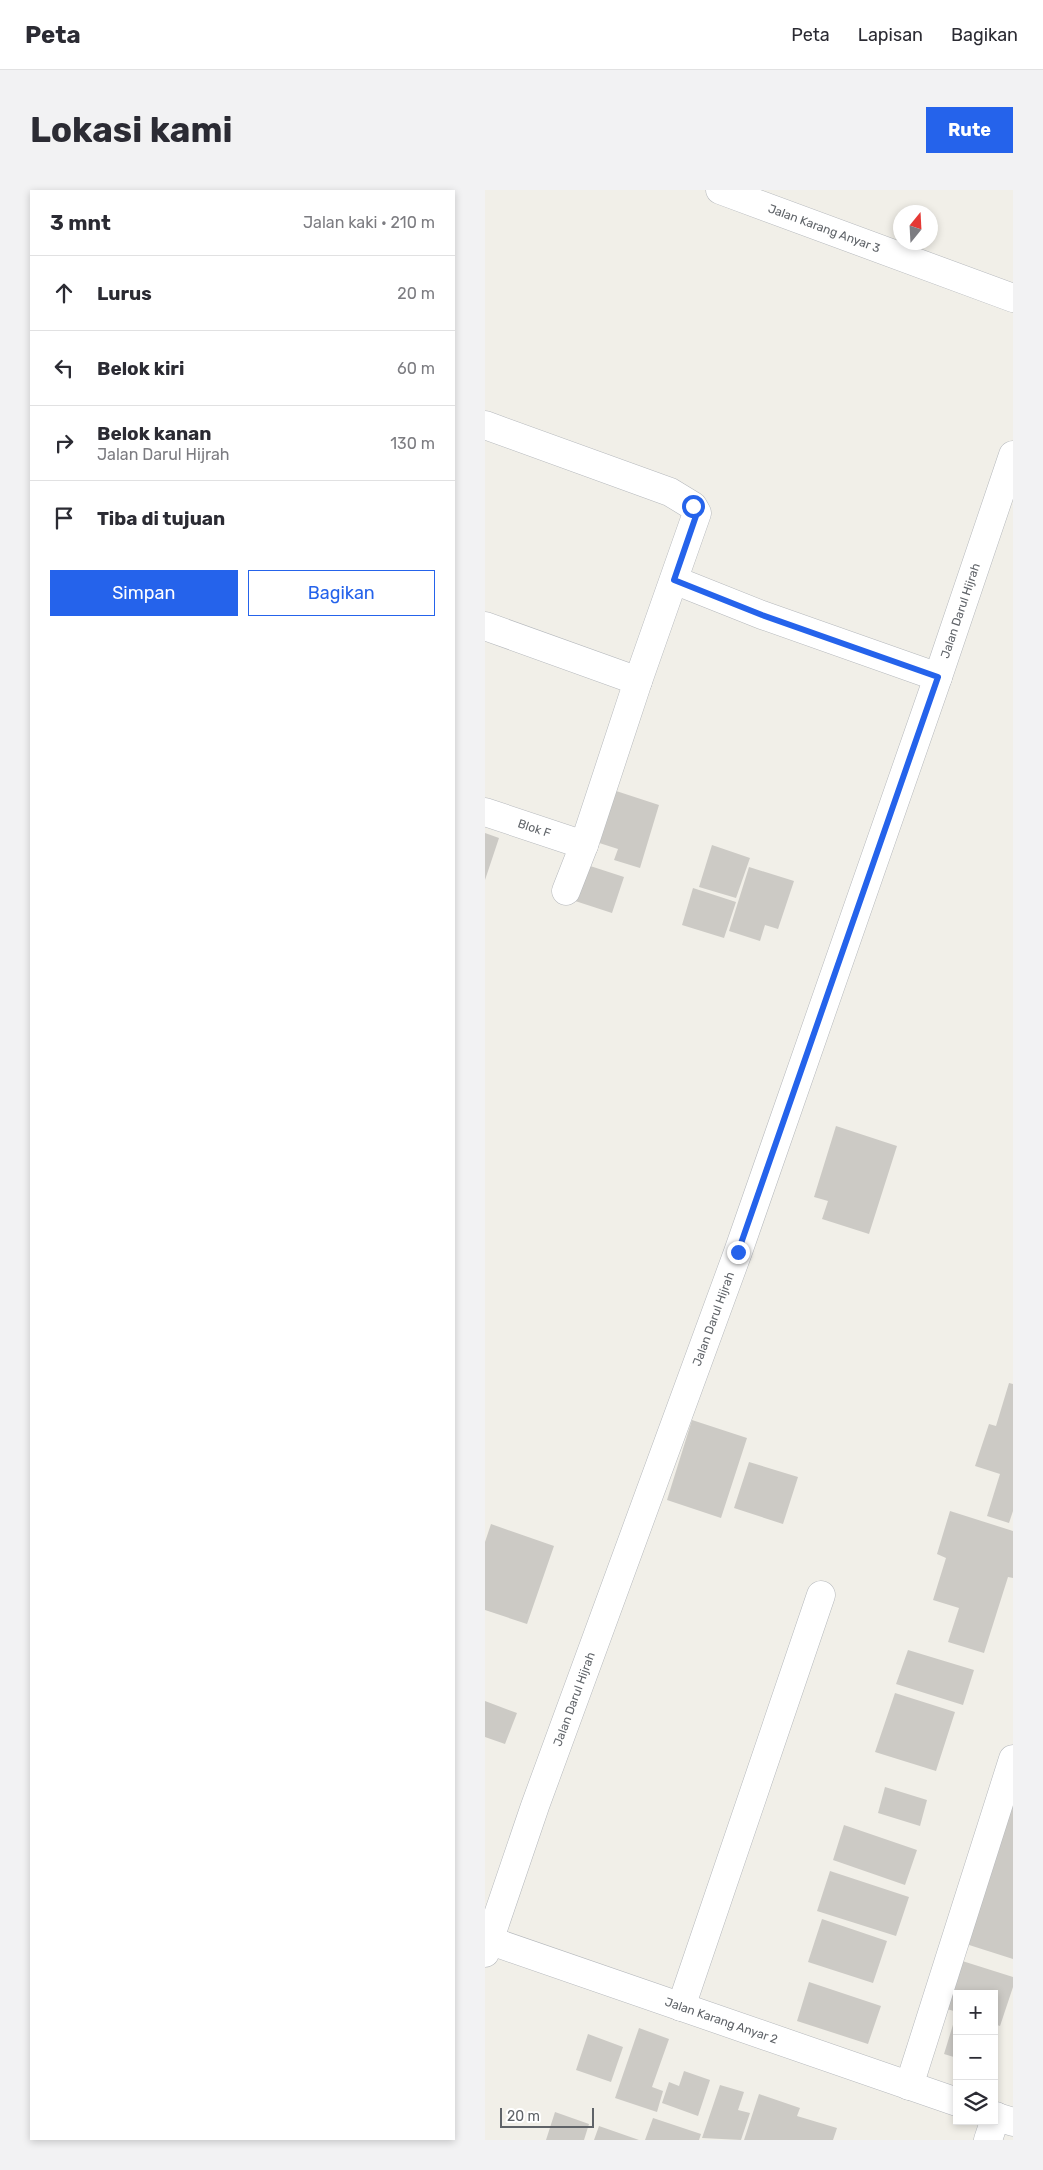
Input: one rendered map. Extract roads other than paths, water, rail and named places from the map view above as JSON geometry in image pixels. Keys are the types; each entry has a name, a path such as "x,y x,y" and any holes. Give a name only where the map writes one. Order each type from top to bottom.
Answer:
{"street":[{"name":"Jalan Karang Anyar 3","path":"720,190 1013,298"},
{"path":"485,425 670,492 693,506 697,513 638,681 584,845 566,890"},
{"name":"Jalan Darul Hijrah","path":"487,1944 535,1806 738,1252 938,677 1013,455"},
{"path":"674,580 762,615 938,677"},
{"path":"485,626 638,681"},
{"name":"Blok F","path":"485,812 584,845"},
{"path":"681,2007 821,1595"},
{"path":"909,2086 1013,1759"},
{"name":"Jalan Karang Anyar 2","path":"487,1944 681,2007 953,2101"}]}
